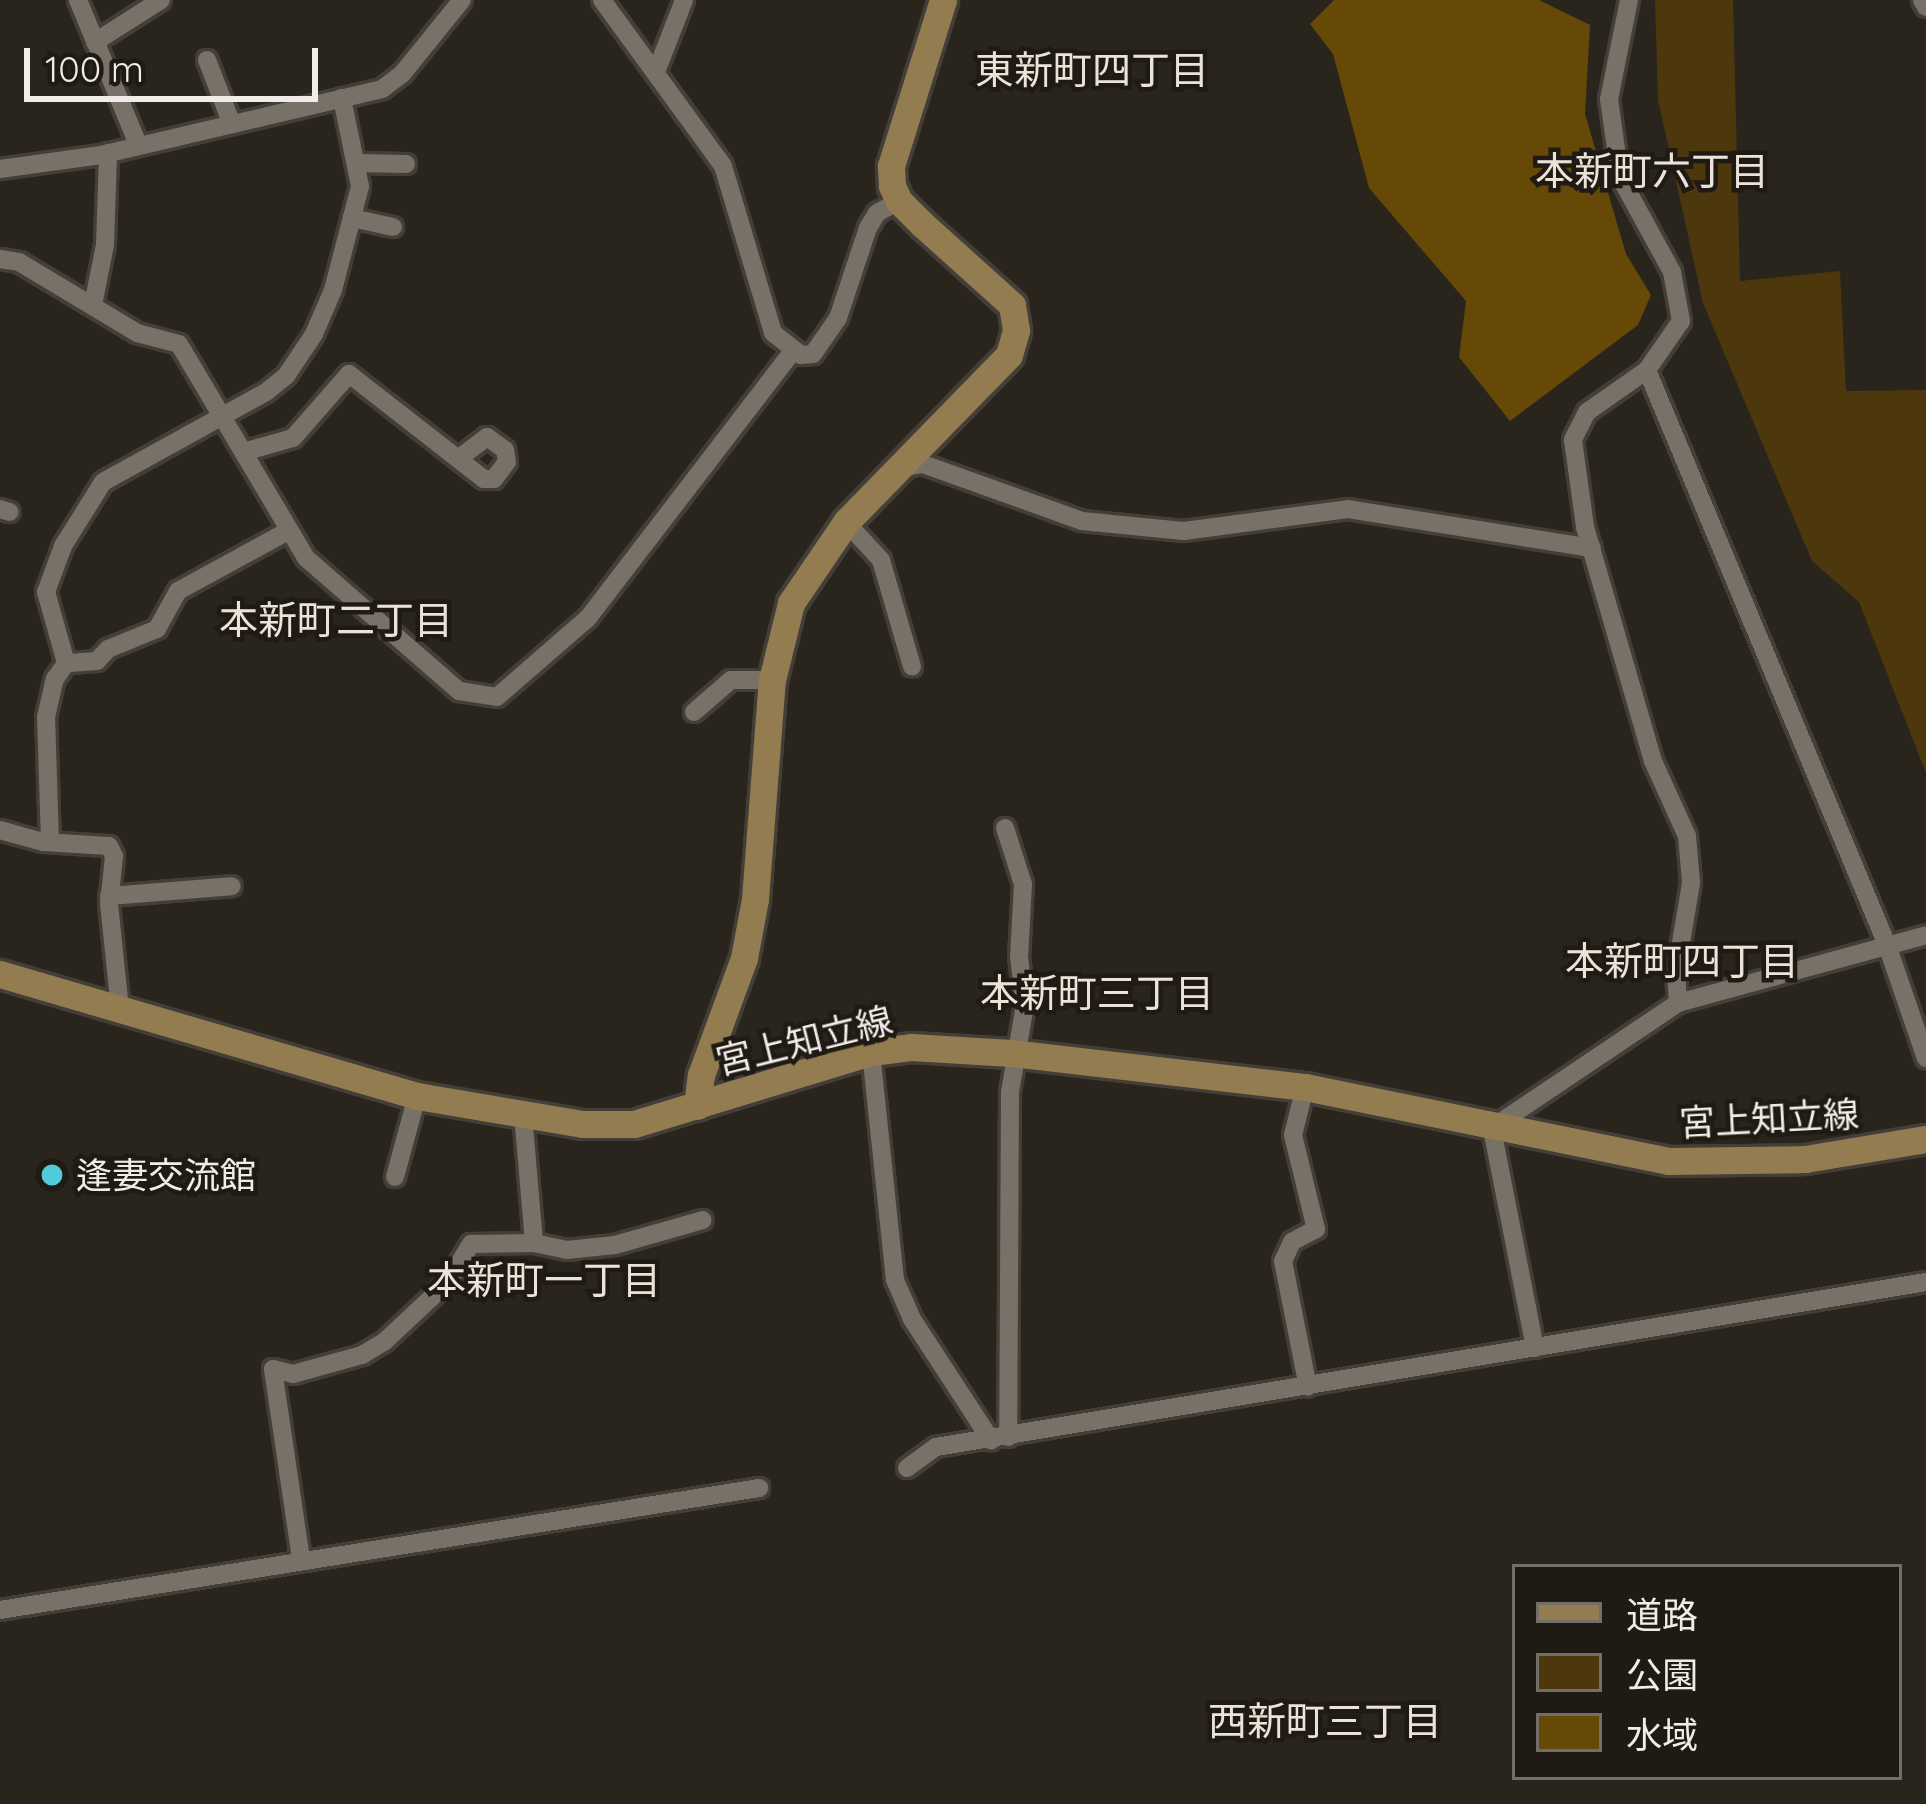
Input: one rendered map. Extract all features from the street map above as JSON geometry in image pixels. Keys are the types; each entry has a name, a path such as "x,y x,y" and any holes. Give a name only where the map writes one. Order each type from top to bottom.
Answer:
{"main road":[{"path":"697,1106 710,1044 744,958 755,899 772,680 791,603 846,522 1009,355 1016,330 1012,305 899,201 891,166 943,0"},
{"name":"宮上知立線","path":"0,974 417,1096 622,1124 872,1052 911,1047 1305,1087 1667,1161 1804,1160 1926,1139"}],"street":[{"path":"78,0 137,144"},
{"path":"94,42 161,0"},
{"path":"0,170 108,153 390,85 462,0"},
{"path":"602,0 723,166 773,333 794,350 813,354 838,318 868,228 877,213 899,201"},
{"path":"656,72 684,0"},
{"path":"1629,0 1609,99 1620,177 1672,272 1681,321 1647,370 1587,412 1573,440 1576,482 1592,548 1653,761 1687,836 1691,883 1676,973 1678,1003"},
{"path":"207,60 231,122"},
{"path":"50,842 46,717 55,679 65,663 46,592 63,546 103,482 286,376 314,334 360,186 342,98"},
{"path":"93,305 105,245 108,153"},
{"path":"357,163 406,164"},
{"path":"352,218 393,226"},
{"path":"0,260 19,262 137,333 179,344 248,451 306,558 459,691 497,698 588,618 794,350"},
{"path":"1647,370 1886,945 1926,1058"},
{"path":"248,451 292,438 344,377 356,374 459,458"},
{"path":"900,467 923,464 1082,521 1184,531 1348,509 1592,548"},
{"path":"846,522 880,560 913,668"},
{"path":"65,663 97,662 108,649 158,629 178,591 288,531"},
{"path":"694,712 730,680 772,680"},
{"path":"999,1438 1016,1055 1025,1005 1018,957 1023,884 1004,828"},
{"path":"0,830 50,842 109,845 114,856 110,896 120,1009"},
{"path":"110,896 232,886"},
{"path":"1535,1348 1492,1128 1678,1003 1926,935"},
{"path":"872,1052 895,1280 912,1319 999,1438"},
{"path":"1305,1087 1293,1135 1316,1229 1292,1242 1283,1262 1308,1387"},
{"path":"395,1178 417,1096"},
{"path":"523,1114 534,1243"},
{"path":"301,1559 273,1369 293,1374 362,1355 384,1342 447,1283 471,1244 534,1243 567,1250 615,1244 703,1220"},
{"path":"908,1468 936,1447 1926,1282"},
{"path":"0,1610 759,1488"}],"green space":[{"path":"1655,0 1733,0 1740,281 1840,271 1846,391 1926,390 1926,773 1859,602 1812,561 1703,303 1658,100"}],"water":[{"path":"1334,0 1539,0 1590,25 1585,114 1626,254 1651,295 1638,325 1510,421 1459,357 1466,301 1369,188 1333,54 1310,24"}],"place":[{"name":"逢妻交流館","path":"52,1175"}],"district":[{"name":"東新町四丁目","path":"1092,70"},
{"name":"本新町六丁目","path":"1652,171"},
{"name":"本新町二丁目","path":"336,620"},
{"name":"本新町四丁目","path":"1682,961"},
{"name":"本新町三丁目","path":"1097,993"},
{"name":"本新町一丁目","path":"544,1280"},
{"name":"西新町三丁目","path":"1325,1721"}]}
